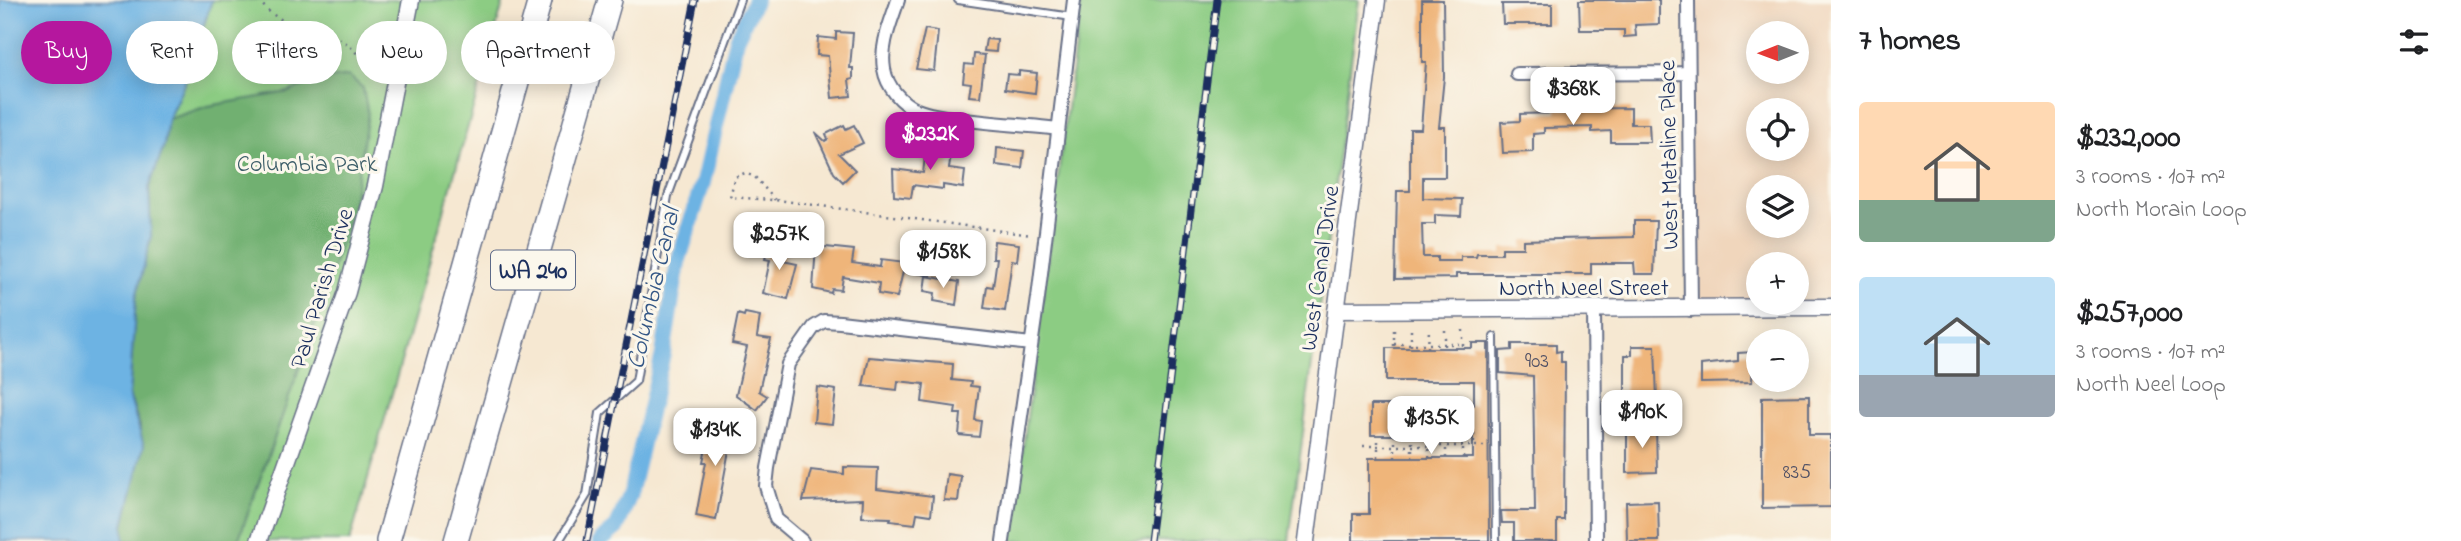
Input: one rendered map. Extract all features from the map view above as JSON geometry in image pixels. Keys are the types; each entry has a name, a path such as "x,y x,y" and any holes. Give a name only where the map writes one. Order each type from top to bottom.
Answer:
{"highway":[{"name":"WA 240","path":"388,541 540,0"},
{"name":"WA 240","path":"456,541 610,0"}],"street":[{"name":"Paul Parish Drive","path":"259,541 340,315 375,186 411,0"},
{"path":"898,0 885,40 884,70 888,83 905,102 933,114 1058,129"},
{"path":"1003,541 1045,238 1074,0"},
{"name":"West Canal Drive","path":"1306,541 1377,0"},
{"name":"West Metaline Place","path":"1688,0 1691,310"},
{"path":"1517,74 1688,74"},
{"name":"North Neel Street","path":"1336,310 1691,310 1831,307"},
{"path":"1594,310 1596,541"},
{"path":"802,541 776,519 766,486 788,364 814,327 824,321 840,322 1031,344"}],"lane":[{"path":"559,541 587,495 600,414 636,381 668,196 740,0"},
{"path":"958,0 1072,17"},
{"path":"1494,337 1496,541"}],"path":[{"path":"259,0 266,10 284,22 342,40 359,56 393,100"},
{"path":"775,200 755,177 746,173 735,177 729,192 730,197 775,200 1045,238"},
{"path":"1394,330 1394,346 1463,346 1463,330"},
{"path":"1411,330 1411,346"},
{"path":"1428,346 1429,330"},
{"path":"1445,330 1445,346"},
{"path":"1378,435 1378,458"},
{"path":"1395,435 1395,458"},
{"path":"1412,435 1412,458"},
{"path":"1429,435 1429,458"},
{"path":"1446,435 1446,458"},
{"path":"1463,458 1464,435"},
{"path":"1363,446 1474,446 1474,435"}],"shaded area":[{"path":"1688,0 1831,0 1831,307 1809,307 1809,252 1746,252 1746,309 1691,310"}],"green space":[{"name":"Columbia Park","path":"212,0 504,0 498,21 461,21 461,84 480,84 350,541 124,541 129,395 136,298 168,119 184,84 218,84 218,21 205,21"},
{"path":"1081,0 1359,0 1289,541 1011,541"},
{"path":"349,76 363,88 368,114 353,203 322,304 238,541 124,541 124,525 138,467 140,426 129,395 136,298 151,236 149,188 164,145 168,119 208,106 288,92 308,84 342,84 342,77"}],"water":[{"path":"0,0 212,0 205,21 126,21 126,84 184,84 168,119 164,145 149,188 151,236 136,298 129,395 144,446 124,525 124,541 0,541"}],"building":[{"path":"1422,0 1443,0 1444,77 1439,127 1445,127 1445,177 1423,177 1423,198 1462,199 1461,216 1435,215 1435,224 1422,224 1423,257 1437,257 1437,261 1461,261 1461,257 1476,257 1477,254 1502,254 1502,248 1523,248 1523,240 1634,237 1634,221 1656,221 1654,274 1635,274 1634,263 1591,263 1591,274 1456,274 1456,278 1395,279 1397,191 1410,191 1410,129 1421,129 1426,62 1422,62"},
{"path":"1579,0 1659,0 1659,24 1635,25 1636,36 1624,37 1624,30 1580,30"},
{"path":"1502,4 1552,4 1552,24 1503,24"},
{"path":"925,29 938,31 934,71 916,69"},
{"path":"836,32 853,33 850,68 853,68 853,79 849,80 851,96 832,98 828,56 817,55 818,37 836,39"},
{"path":"986,39 997,40 996,52 984,51"},
{"path":"974,54 985,55 980,97 969,96 971,83 963,82 965,64 973,65"},
{"path":"1019,71 1037,73 1035,93 1005,89 1007,74 1019,75"},
{"path":"1631,108 1631,124 1649,124 1650,142 1611,142 1611,131 1592,132 1592,127 1544,128 1544,133 1533,134 1533,152 1503,153 1501,122 1520,121 1520,114 1557,113 1557,109"},
{"path":"844,125 846,129 854,125 863,143 839,154 855,170 843,182 834,173 815,132 825,141 828,139 826,134"},
{"path":"927,141 952,144 949,169 965,171 963,188 943,185 943,189 913,185 911,198 894,196 893,169 923,173"},
{"path":"997,148 1024,151 1022,168 996,165"},
{"path":"770,241 787,245 783,261 797,264 788,299 763,293 770,260 765,259"},
{"path":"994,241 1019,244 1017,261 1012,260 1005,311 984,308 987,286 993,287 997,258 993,258"},
{"path":"816,246 854,250 852,263 880,267 881,260 905,263 897,297 878,294 879,283 843,277 841,290 832,289 831,293 813,289"},
{"path":"919,257 934,260 931,276 916,273"},
{"path":"926,276 959,282 956,305 934,301 935,293 924,291"},
{"path":"745,313 760,316 757,337 771,339 759,391 767,396 757,410 736,395 747,347 732,344 738,314 744,316"},
{"path":"1472,343 1488,343 1489,541 1353,541 1353,514 1369,514 1369,458 1473,458 1473,435 1371,435 1371,405 1474,405 1474,381 1386,381 1386,348 1472,348"},
{"path":"1512,344 1556,344 1556,352 1561,351 1561,362 1565,362 1564,520 1557,520 1557,541 1514,541 1514,523 1502,523 1501,511 1535,511 1533,376 1500,373 1500,351 1512,350"},
{"path":"1632,346 1655,346 1657,399 1625,399 1625,355 1632,355"},
{"path":"1746,352 1746,382 1701,383 1701,365 1738,361 1738,353"},
{"path":"869,357 953,364 952,380 971,382 970,386 979,387 975,420 981,421 979,437 959,435 961,414 955,414 956,407 922,402 924,384 898,381 897,390 863,386"},
{"path":"817,387 836,390 832,424 814,422"},
{"path":"1809,396 1809,435 1831,435 1831,507 1762,508 1762,397"},
{"path":"718,414 735,418 716,520 696,516 707,442 711,443"},
{"path":"1627,427 1656,427 1657,472 1627,473"},
{"path":"844,467 878,468 877,489 933,496 931,515 917,513 915,524 890,521 891,518 862,517 863,499 803,501 811,470 844,474"},
{"path":"947,474 961,476 958,501 944,500"},
{"path":"1658,501 1659,541 1627,541 1626,502"}],"waterway":[{"name":"Columbia Canal","path":"600,541 617,527 630,494 663,354 678,262 703,182 736,39 755,0"}],"railway":[{"path":"587,541 695,0"},
{"path":"1150,541 1217,0"}]}
